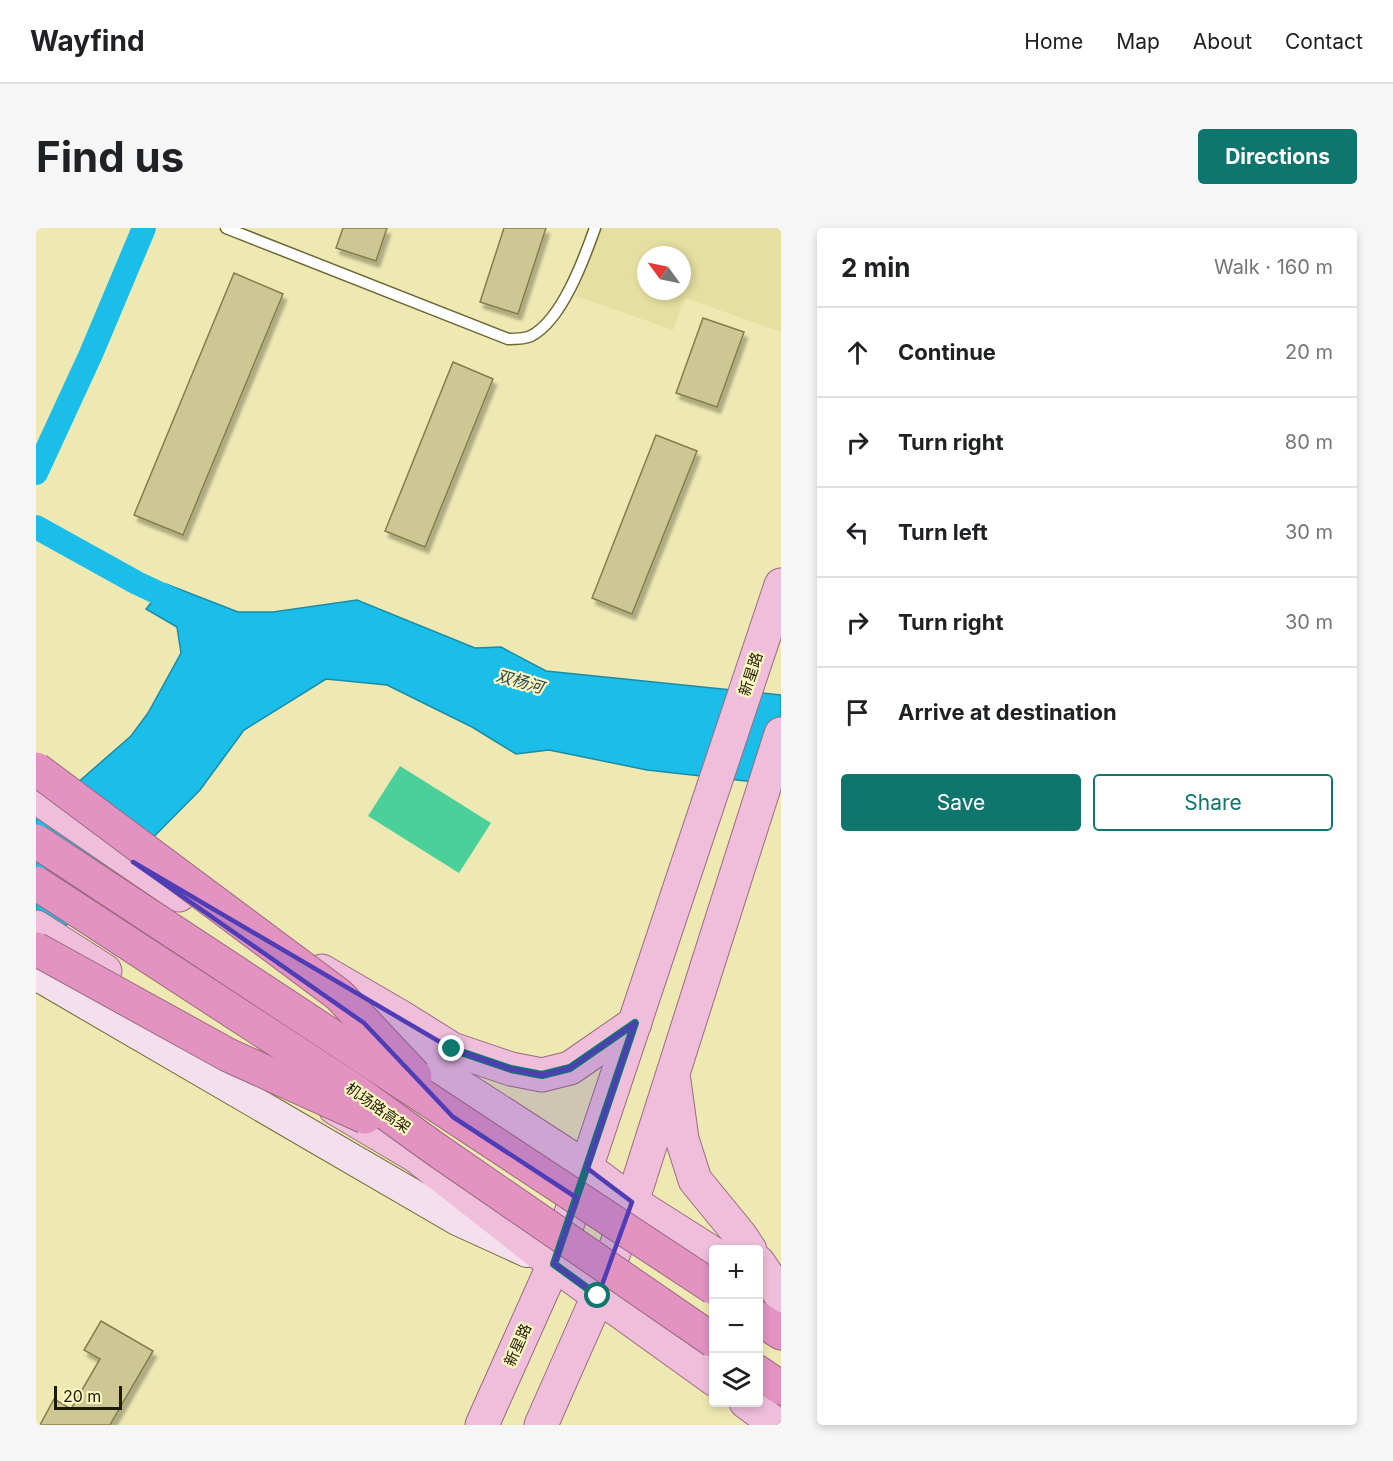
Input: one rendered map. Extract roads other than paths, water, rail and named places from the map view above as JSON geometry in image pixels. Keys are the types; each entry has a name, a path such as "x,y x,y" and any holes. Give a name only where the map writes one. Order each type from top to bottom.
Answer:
{"highway":[{"path":"36,769 339,995 453,1117"},
{"path":"36,842 709,1285"},
{"name":"机场路高架","path":"36,883 358,1093 709,1338"},
{"path":"36,948 228,1055 434,1148"},
{"path":"763,1321 781,1333"},
{"path":"763,1375 781,1388"}],"main road":[{"name":"新星路","path":"482,1425 554,1264 781,585"},
{"path":"541,1425 598,1296 632,1202 781,734"},
{"path":"36,797 423,1064 587,1168 632,1202 709,1251"},
{"path":"133,862 401,1017 452,1049 511,1069 542,1075 570,1068 635,1023"},
{"path":"36,927 416,1156 554,1264 709,1375"},
{"path":"36,975 457,1220 554,1264"},
{"path":"673,1073 682,1139 695,1180 747,1245"},
{"path":"763,1268 781,1297"},
{"path":"763,1286 781,1297"},
{"path":"753,1407 777,1425"}],"lane":[{"path":"226,228 508,339 530,337 548,323 584,260 595,228"}],"water":[{"name":"双杨河","path":"166,584 238,612 273,612 357,600 475,648 501,647 546,671 781,695 781,785 647,770 549,750 516,754 472,727 387,685 326,679 244,730 200,790 36,956 36,819 131,736 148,713 181,653 177,627 146,609"}],"waterway":[{"path":"36,473 91,354 144,228"},
{"path":"36,527 137,583 188,607"}]}
